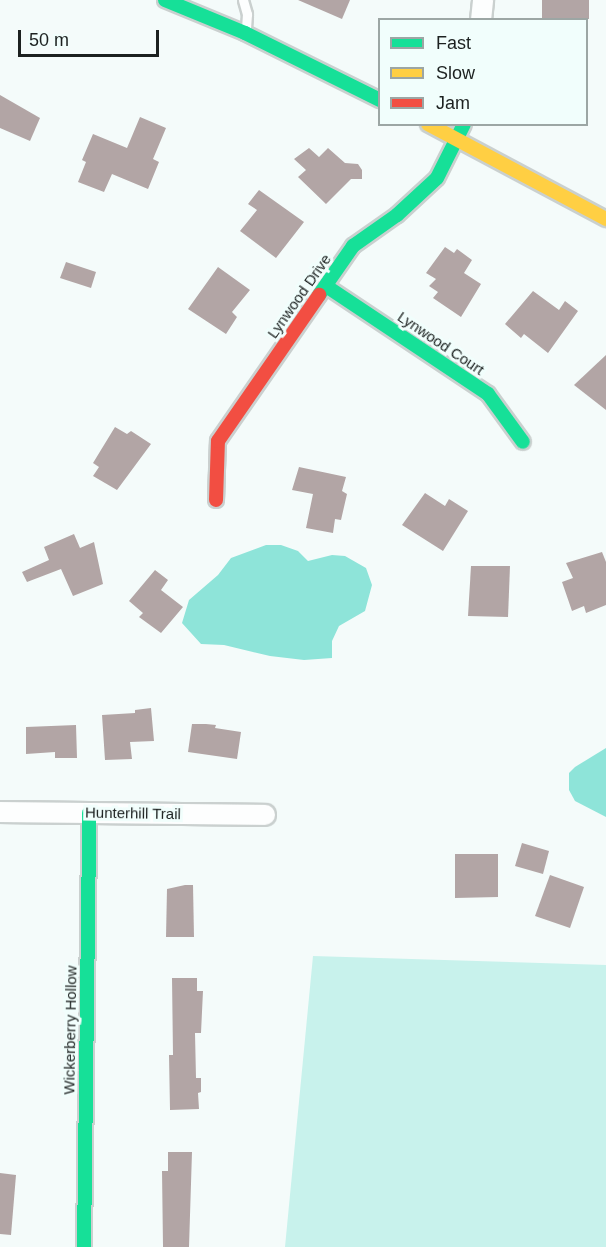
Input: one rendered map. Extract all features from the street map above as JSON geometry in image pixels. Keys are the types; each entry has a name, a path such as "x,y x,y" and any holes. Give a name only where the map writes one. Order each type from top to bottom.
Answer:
{"street":[{"path":"165,0 245,33 378,99"},
{"path":"481,18 483,0"},
{"path":"432,126 606,219"},
{"name":"Lynwood Drive","path":"216,500 218,441 353,246 397,215 437,178 463,126"},
{"name":"Lynwood Court","path":"326,286 488,394 524,442"},
{"name":"Hunterhill Trail","path":"0,812 265,815"},
{"name":"Wickerberry Hollow","path":"84,1247 89,813"}],"lane":[{"path":"243,0 247,14 245,33"}],"shaded area":[{"path":"313,956 606,965 606,1247 285,1247"}],"water":[{"path":"266,545 281,545 298,551 308,561 332,555 345,556 366,568 372,585 365,611 339,626 332,641 332,658 304,660 270,656 224,645 201,644 182,623 189,600 218,575 231,558"},
{"path":"606,748 606,817 575,801 569,790 569,773"}],"building":[{"path":"298,0 350,0 342,19"},
{"path":"542,0 589,0 589,19 542,18"},
{"path":"0,95 40,118 30,141 0,128"},
{"path":"140,117 166,128 153,159 159,162 148,189 112,174 104,192 78,182 86,162 82,160 93,134 127,148"},
{"path":"309,148 319,157 328,148 345,163 358,164 362,170 362,179 351,179 326,204 298,177 306,170 294,159"},
{"path":"259,190 304,222 276,258 240,231 257,210 248,204"},
{"path":"445,247 454,253 457,249 472,260 464,273 481,284 461,317 433,298 438,292 429,286 436,279 426,273"},
{"path":"66,262 96,272 91,288 60,278"},
{"path":"218,267 250,290 232,312 237,317 226,334 188,309"},
{"path":"533,291 559,310 565,301 578,311 548,353 524,334 521,338 505,324"},
{"path":"606,355 606,410 574,385"},
{"path":"115,427 127,434 131,431 151,444 117,490 93,476 99,467 93,463"},
{"path":"299,467 346,477 342,491 347,494 341,520 335,519 333,533 306,528 313,494 292,490"},
{"path":"425,493 445,506 449,499 468,511 443,551 402,525"},
{"path":"74,534 80,548 94,542 103,584 73,596 61,569 27,582 22,572 49,560 44,547"},
{"path":"602,552 606,562 606,605 586,613 584,606 572,611 562,582 573,578 566,563"},
{"path":"471,566 510,566 508,617 468,616"},
{"path":"155,570 168,580 161,590 183,607 161,633 139,617 143,613 129,601"},
{"path":"151,708 154,741 130,742 132,759 105,760 102,715 135,713 135,710"},
{"path":"192,724 216,725 215,728 241,732 237,759 188,752"},
{"path":"76,725 77,758 55,758 55,752 26,754 26,727"},
{"path":"522,843 549,851 543,874 515,866"},
{"path":"455,854 498,854 498,897 455,898"},
{"path":"550,875 584,887 570,928 535,916"},
{"path":"193,885 194,937 166,937 167,889"},
{"path":"172,978 197,978 197,991 203,991 201,1033 195,1033 196,1078 201,1078 201,1092 198,1093 199,1109 170,1110 169,1055 173,1055"},
{"path":"168,1152 192,1152 189,1247 163,1247 162,1171 168,1171"},
{"path":"0,1173 16,1175 11,1235 0,1234"}],"traffic: fast":[{"path":"165,0 245,33 378,99"},
{"path":"319,295 353,246 397,215 437,178 463,126"},
{"path":"326,286 488,394 523,442"},
{"path":"84,1247 89,813"}],"traffic: slow":[{"path":"432,126 606,219"}],"traffic: jam":[{"path":"216,500 218,441 319,295"}]}
